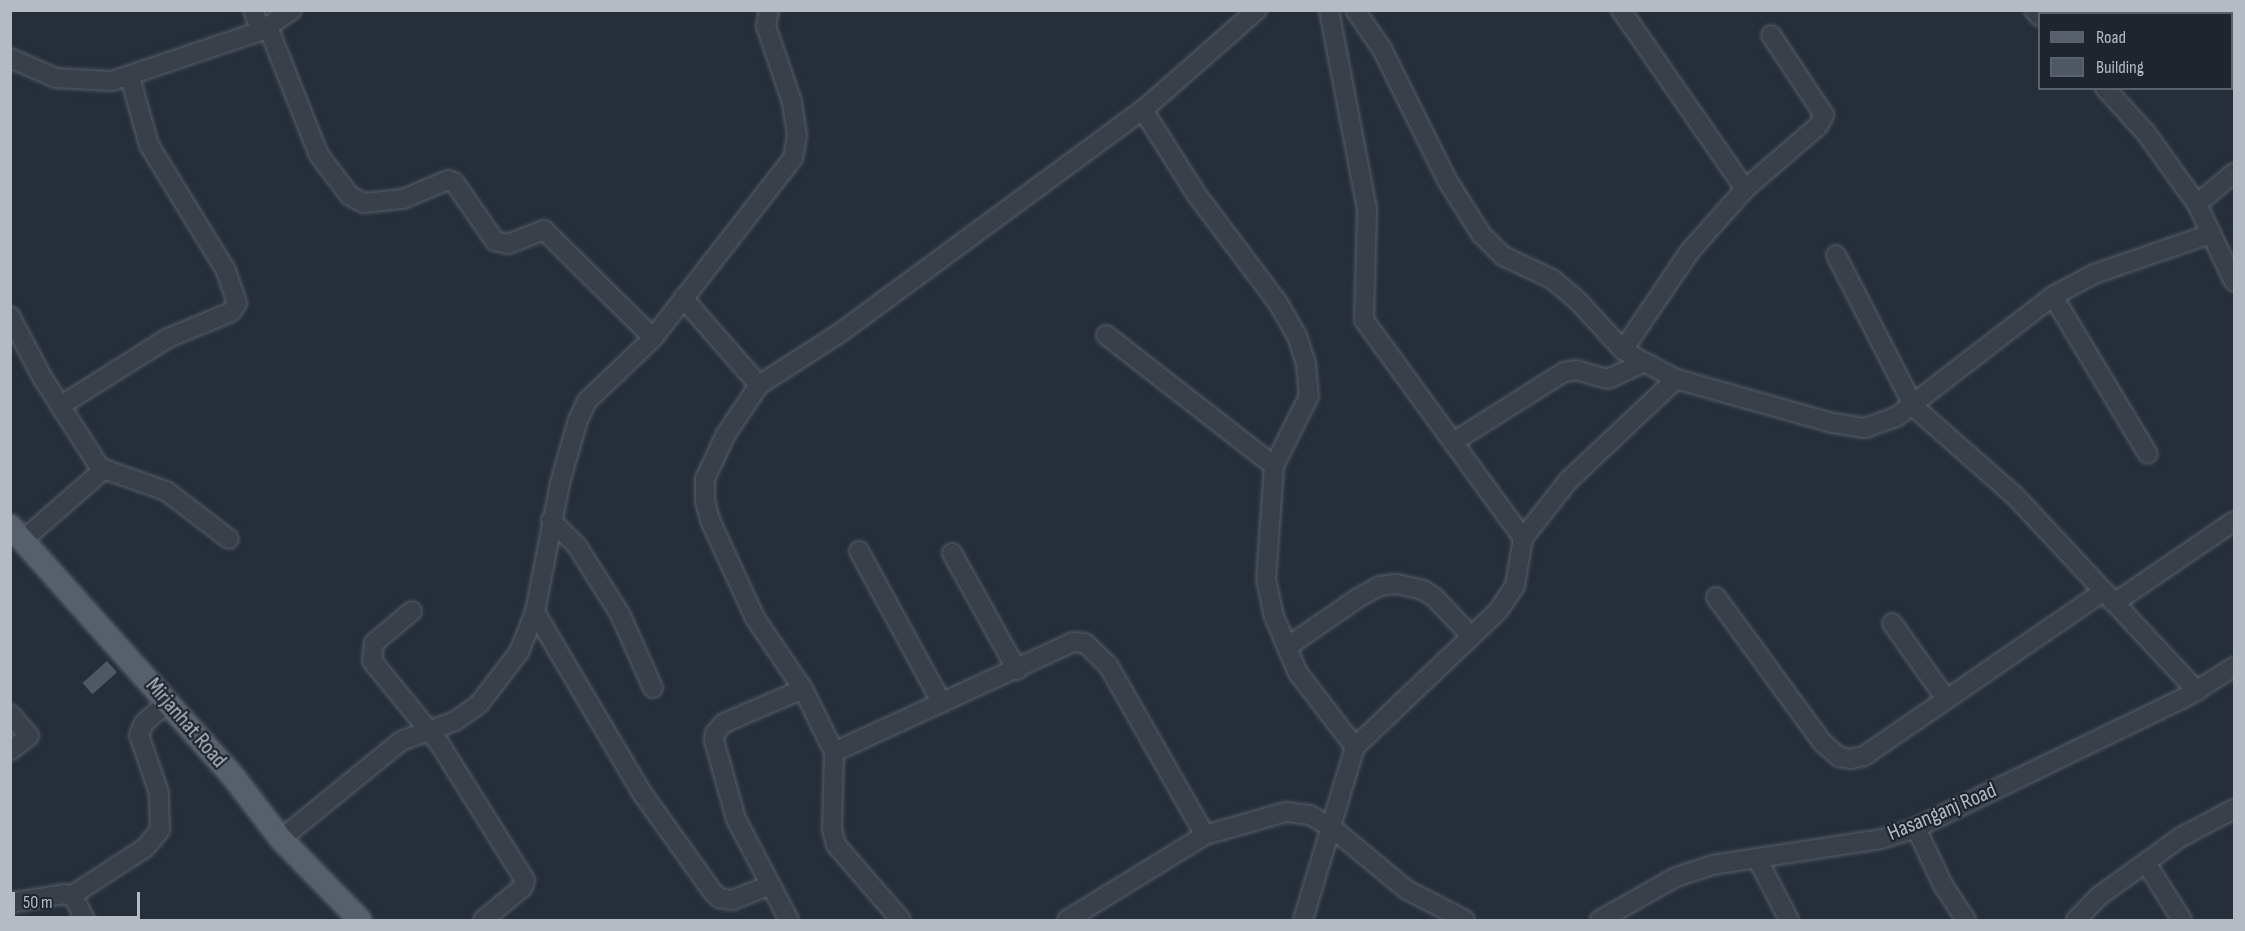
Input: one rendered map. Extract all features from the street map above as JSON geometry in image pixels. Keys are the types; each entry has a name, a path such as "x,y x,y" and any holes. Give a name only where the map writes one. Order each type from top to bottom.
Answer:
{"main road":[{"name":"Mirjanhat Road","path":"17,532 168,702 281,839 360,921"}],"street":[{"path":"253,10 265,29 319,155 350,196 364,203 403,199 448,180 454,182 495,240 508,244 544,230 653,338"},
{"path":"10,58 56,78 105,81 130,77 265,29 292,10"},
{"path":"281,839 401,741 455,721 489,695 519,652 535,612 551,520 578,420 587,401 653,338 793,158 797,135 792,102 766,26 769,10"},
{"path":"901,921 839,850 833,839 834,752 803,689 755,618 717,540 705,501 705,479 726,434 759,385 840,333 1143,110 1257,10"},
{"path":"1329,10 1367,209 1364,320 1523,538"},
{"path":"1355,10 1374,34 1447,180 1481,234 1503,256 1552,279 1578,300 1623,350 1676,379 1833,423 1864,428 1914,407 2053,296 2094,274 2210,234"},
{"path":"1621,10 1745,189"},
{"path":"1623,350 1690,250 1745,189 1818,126 1824,115 1771,35"},
{"path":"60,406 161,342 231,312 237,303 225,270 149,145 130,77"},
{"path":"2107,90 2146,134 2197,204 2235,282"},
{"path":"1143,110 1197,195 1278,303 1297,336 1309,396 1274,466 1266,579 1274,616 1298,673 1355,747"},
{"path":"2197,204 2235,173"},
{"path":"1836,255 1914,407 2015,496 2197,691"},
{"path":"2053,296 2148,454"},
{"path":"683,298 759,385"},
{"path":"10,316 60,406 102,468 166,491 229,539"},
{"path":"1106,335 1274,466"},
{"path":"1453,442 1564,372 1576,370 1608,379 1619,377 1644,362"},
{"path":"1303,921 1355,747 1498,611 1515,586 1523,538 1569,480 1676,379"},
{"path":"17,532 100,474 102,468"},
{"path":"551,520 578,546 620,614 652,688"},
{"path":"1716,597 1823,743 1839,757 1851,759 1864,756 1946,699 2235,521"},
{"path":"859,551 942,704"},
{"path":"952,553 1017,669"},
{"path":"1287,646 1358,598 1380,586 1397,584 1434,597 1471,636"},
{"path":"412,611 374,644 370,652 377,670 428,730 525,880 523,887 483,921"},
{"path":"535,612 642,793 713,892 719,898 732,900 768,886"},
{"path":"1892,623 1946,699"},
{"path":"834,752 1073,642 1085,643 1096,650 1205,836"},
{"name":"Hasanganj Road","path":"1600,921 1676,877 1712,865 1758,860 1881,839 1916,828 2197,691 2235,667"},
{"path":"789,921 768,886 736,819 715,733 724,723 803,689"},
{"path":"10,903 70,896 145,848 160,830 159,793 139,735 144,723 168,702"},
{"path":"10,714 28,736 10,751"},
{"path":"2076,921 2098,897 2181,837 2235,809"},
{"path":"1067,921 1205,836 1286,813 1310,815 1332,828 1407,890 1465,921"},
{"path":"1916,828 1943,885 1966,921"},
{"path":"1758,860 1789,921"},
{"path":"2146,862 2182,921"},
{"path":"70,896 85,921"}],"building":[{"path":"107,661 117,672 93,694 82,683"}]}
